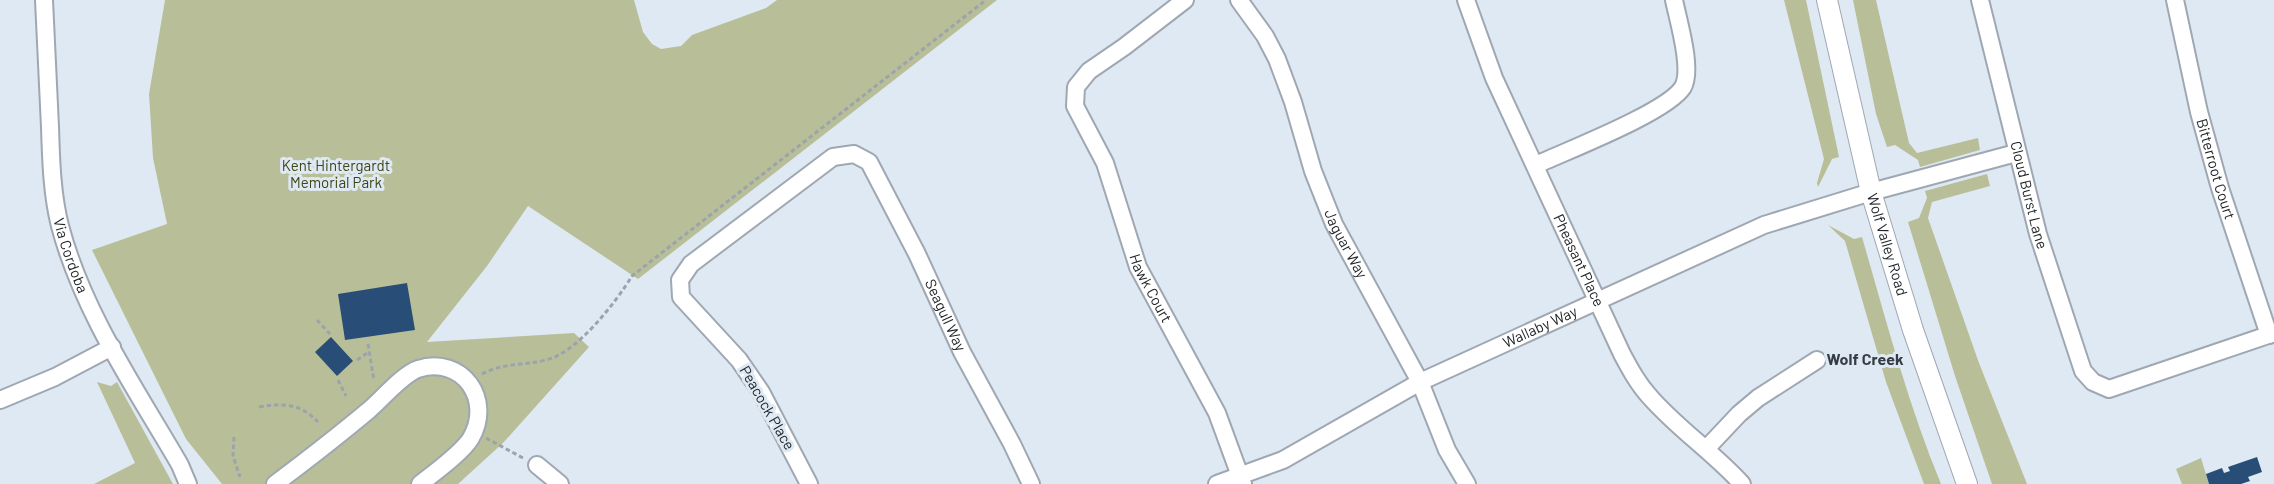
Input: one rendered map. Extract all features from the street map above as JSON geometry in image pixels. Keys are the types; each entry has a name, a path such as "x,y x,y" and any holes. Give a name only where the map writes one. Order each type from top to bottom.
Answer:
{"main road":[{"name":"Wolf Valley Road","path":"1827,0 1871,192 1912,330 1967,484"}],"street":[{"name":"Via Cordoba","path":"44,0 52,170 60,224 79,283 112,347 180,465 188,484"},
{"name":"Hawk Court","path":"1185,0 1089,71 1076,87 1075,106 1105,164 1138,267 1217,413 1242,480"},
{"name":"Jaguar Way","path":"1239,0 1265,36 1277,59 1293,102 1312,171 1334,224 1420,382 1447,450 1467,484"},
{"name":"Pheasant Place","path":"1466,0 1494,78 1622,354 1649,397 1742,484"},
{"path":"1536,165 1635,120 1664,104 1683,86 1687,59 1674,0"},
{"name":"Cloud Burst Lane","path":"1980,0 2016,153 2038,234 2083,371 2093,382 2109,389 2271,334"},
{"name":"Bitterroot Court","path":"2175,0 2186,59 2220,188 2271,334"},
{"name":"Wallaby Way","path":"1217,484 1242,480 1283,460 1420,382 1764,225 1871,192 2016,153"},
{"name":"Peacock Place","path":"809,484 761,392 739,360 681,297 680,280 692,264 834,157 854,154"},
{"name":"Seagull Way","path":"854,154 869,162 891,201 962,352 1031,484"},
{"path":"0,400 55,377 112,347"},
{"path":"1706,449 1739,414 1758,398 1817,360"},
{"path":"275,484 370,409 411,373 426,368 447,368 459,373 475,390 479,415 470,441 420,484"},
{"path":"537,465 560,484"}],"path":[{"path":"467,381 506,364 546,360 571,348 623,290 632,276 986,0"},
{"path":"317,320 330,333"},
{"path":"368,344 374,381"},
{"path":"357,360 369,352"},
{"path":"338,381 346,396"},
{"path":"259,407 291,405 306,411 318,422"},
{"path":"474,432 537,465"},
{"path":"234,437 233,456 240,477"}],"green space":[{"name":"Kent Hintergardt Memorial Park","path":"165,0 634,0 643,32 652,44 661,49 681,46 692,35 766,8 777,0 997,0 638,279 528,206 487,266 427,342 574,333 589,347 503,443 458,484 222,484 186,439 92,250 167,224 153,158 149,94"},
{"path":"1784,0 1806,0 1839,157 1832,159 1818,187 1817,183 1824,159"},
{"path":"1853,0 1876,0 1909,143 1917,153 1978,138 1980,150 1920,167 1918,160 1895,145 1887,147 1876,114"},
{"path":"1987,174 1990,186 1932,202 1928,218 1979,363 2027,484 1992,484 1955,376 1908,222 1919,218 1927,198 1925,191"},
{"path":"1828,225 1854,239 1862,237 1908,393 1941,484 1924,484 1886,382 1845,241"},
{"path":"97,382 111,386 117,382 173,484 94,484 135,463"},
{"path":"2201,458 2209,484 2182,484 2176,469"}],"building":[{"path":"407,283 415,330 345,340 338,294"},
{"path":"331,337 353,361 337,376 315,352"},
{"path":"2257,457 2262,472 2248,477 2250,481 2241,484 2209,484 2206,474 2222,468 2224,473 2230,471 2228,467"}],"district":[{"name":"Wolf Creek","path":"1865,359"}]}
